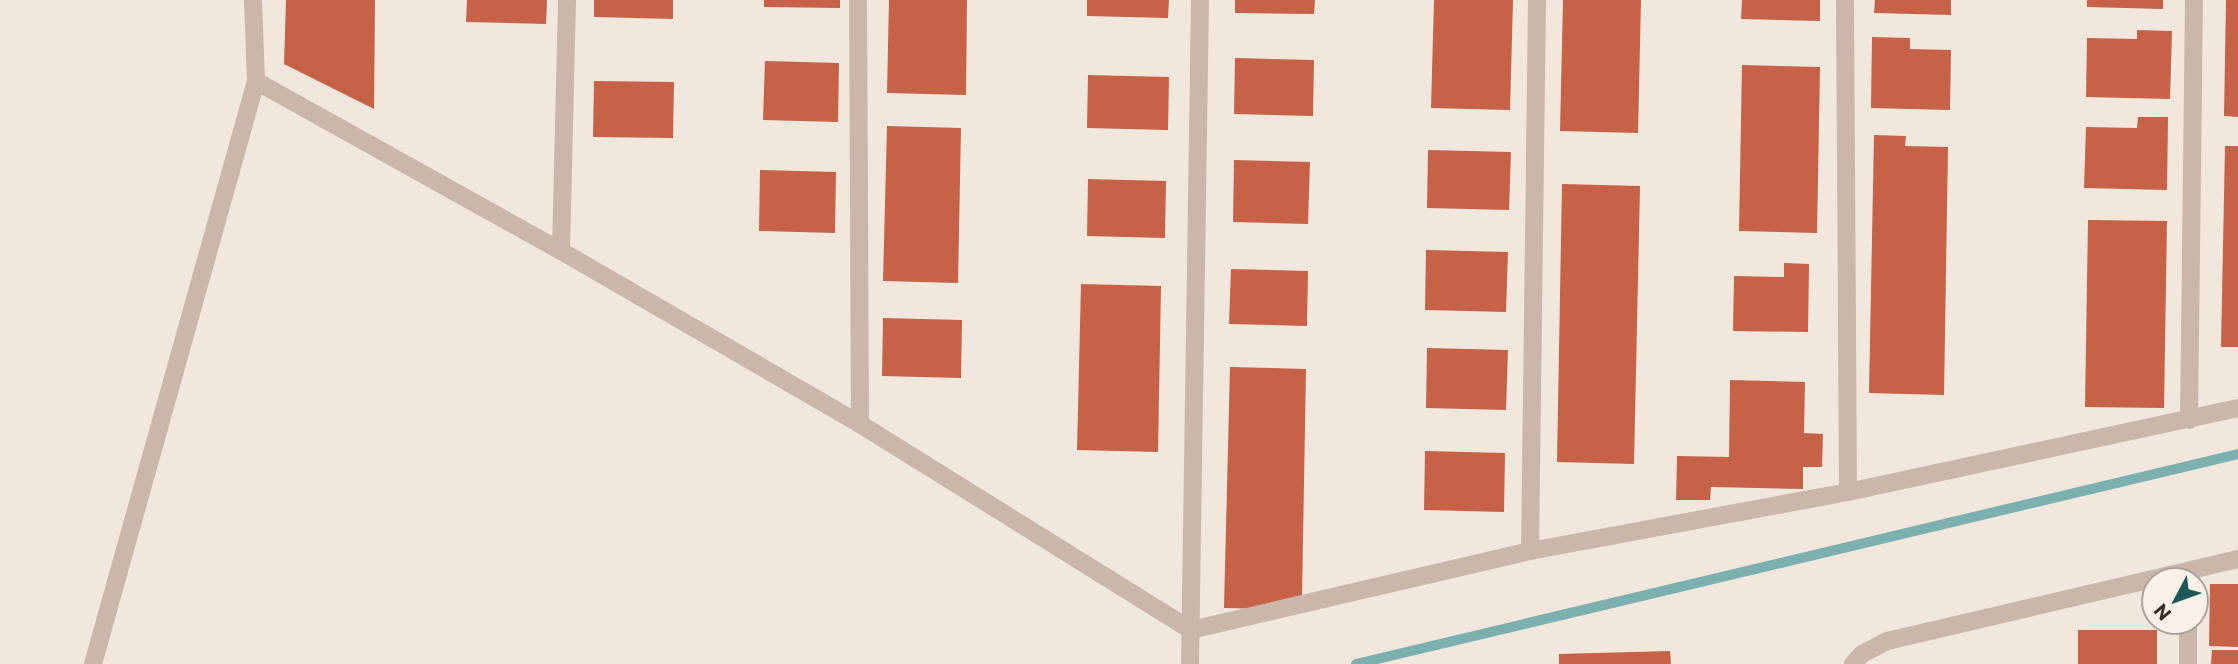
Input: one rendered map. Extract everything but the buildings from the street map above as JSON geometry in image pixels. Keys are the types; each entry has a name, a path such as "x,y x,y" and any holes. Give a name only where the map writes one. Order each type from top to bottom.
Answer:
{"street":[{"path":"93,664 256,81 253,0"},
{"path":"561,251 567,0"},
{"path":"858,0 860,424"},
{"path":"1190,664 1200,0"},
{"path":"1530,551 1537,0"},
{"path":"1845,0 1848,492"},
{"path":"2189,419 2194,0"},
{"path":"256,81 561,251 860,424 1191,630 1530,551 1848,492 2238,408"},
{"path":"2210,568 2238,559"},
{"path":"1853,664 1862,654 1886,640 2140,585"},
{"path":"2188,636 2188,664"}],"waterway":[{"path":"1356,664 2238,454"}]}
